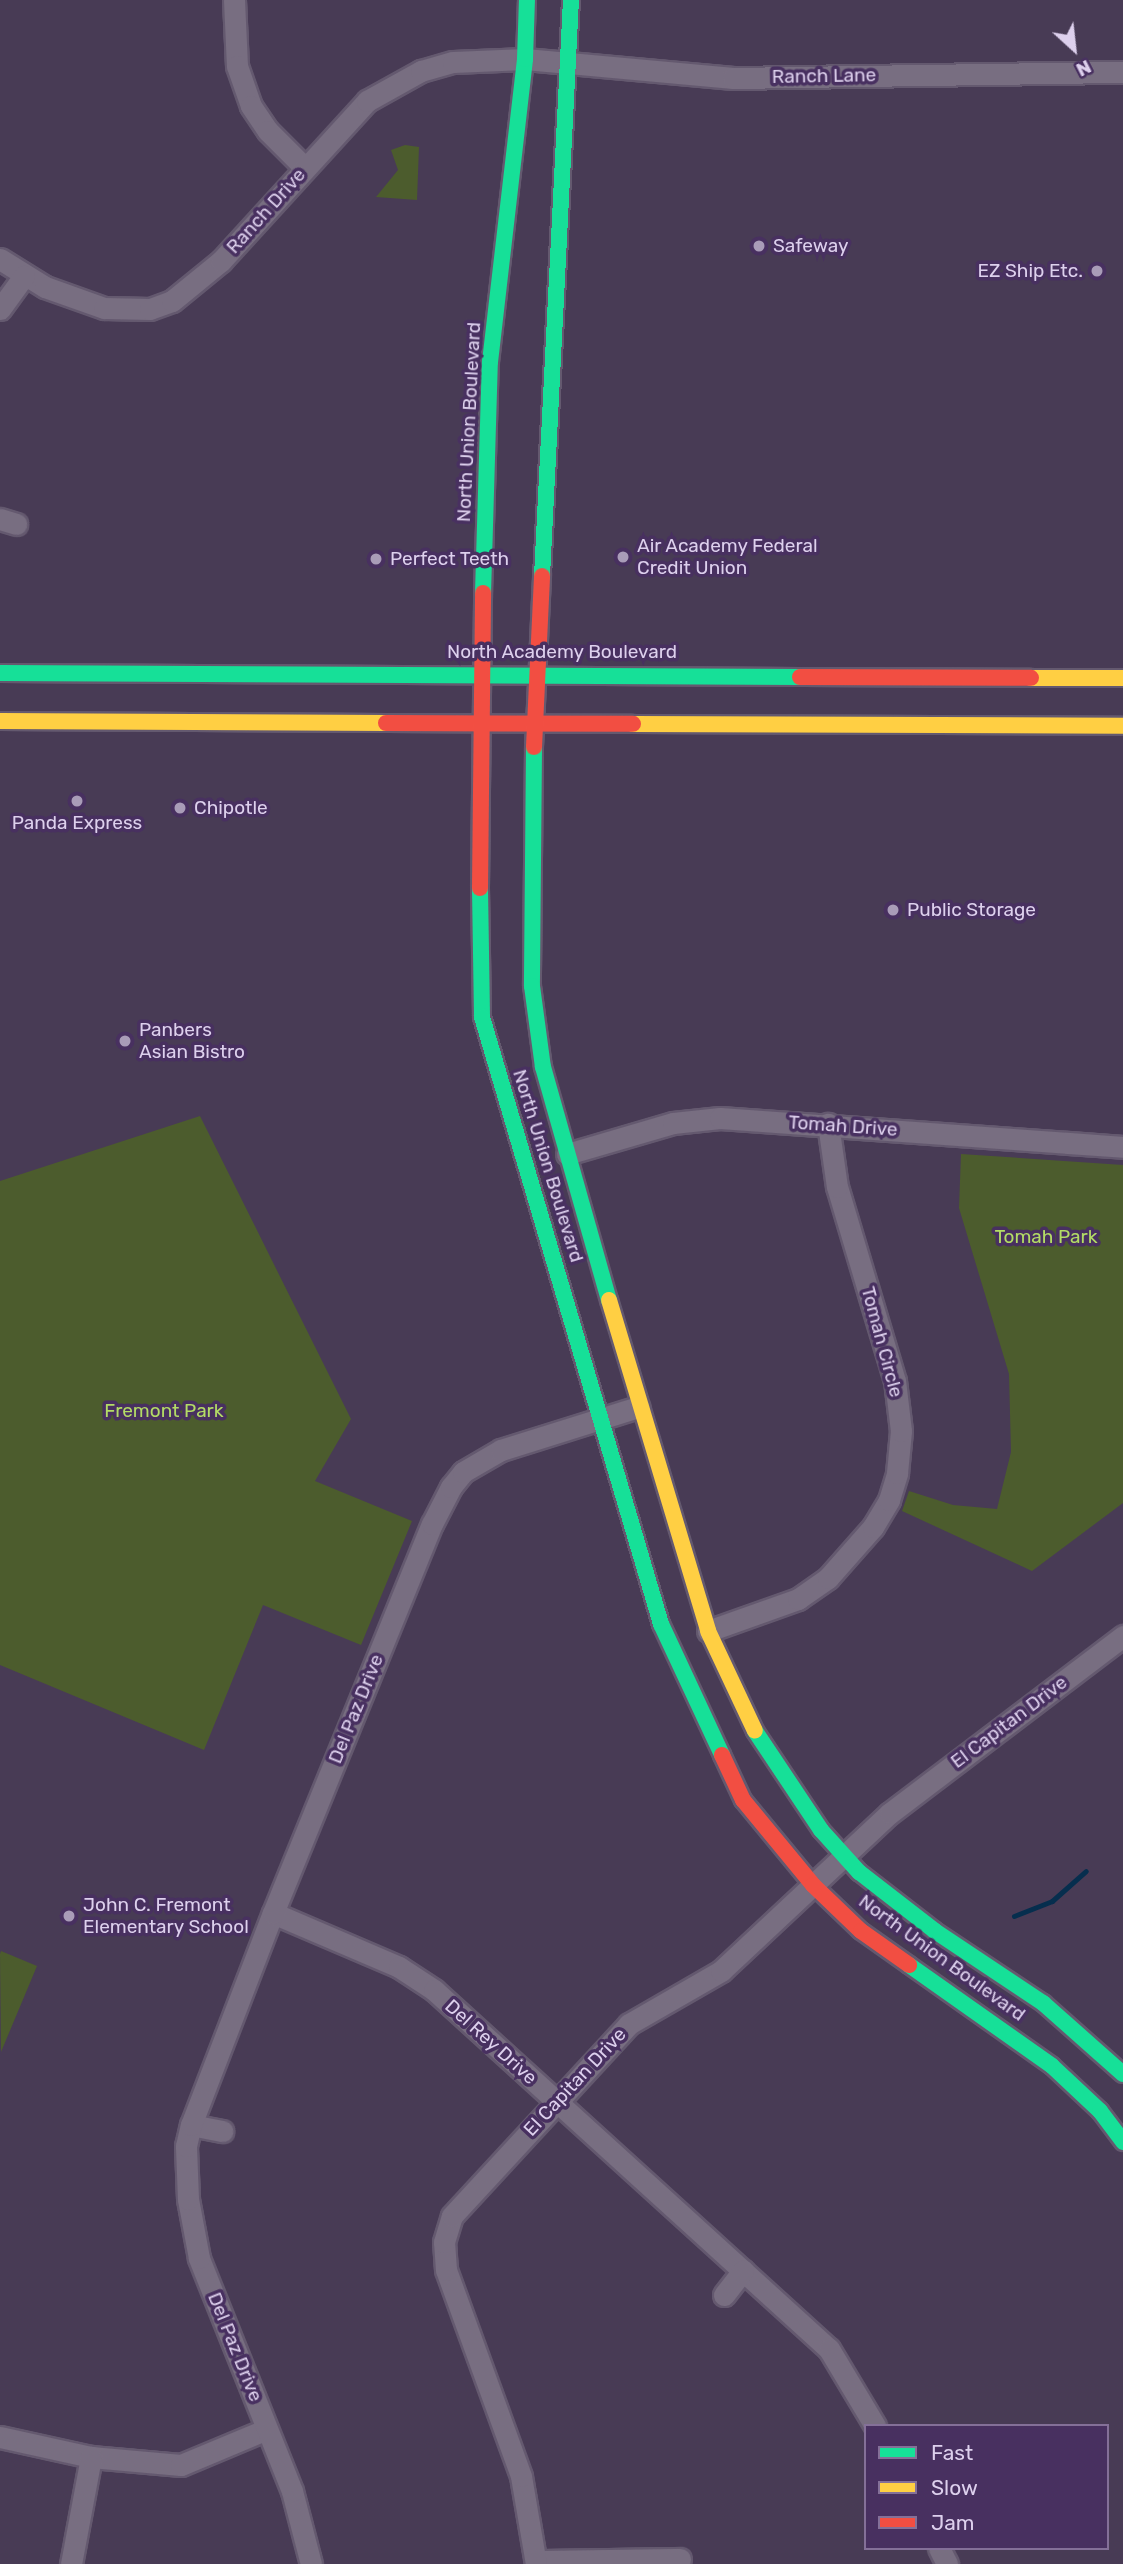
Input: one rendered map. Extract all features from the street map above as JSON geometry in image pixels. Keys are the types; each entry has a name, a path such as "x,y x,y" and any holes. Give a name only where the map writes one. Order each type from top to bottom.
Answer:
{"main road":[{"name":"North Union Boulevard","path":"527,0 525,59 490,362 479,673 478,985 482,1017 678,1669 743,1800 813,1885 861,1931 1052,2066 1100,2111 1123,2142"},
{"name":"North Union Boulevard","path":"571,0 535,725 532,986 543,1067 638,1406 708,1631 728,1682 772,1763 842,1855 935,1931 1061,2017 1123,2074"},
{"name":"North Academy Boulevard","path":"0,673 479,673 1123,678"},
{"path":"0,721 1123,726"}],"street":[{"path":"234,0 237,66 251,106 268,131 305,168"},
{"name":"Ranch Drive","path":"8,270 104,308 150,309 172,301 220,261 367,101 392,85 453,62 525,59"},
{"name":"Ranch Lane","path":"525,59 733,78 1123,72"},
{"path":"0,309 8,270"},
{"name":"Tomah Drive","path":"567,1154 696,1119 828,1124 1123,1147"},
{"name":"Tomah Circle","path":"708,1631 798,1599 828,1578 873,1527 889,1500 897,1473 901,1431 895,1381 837,1187 828,1124"},
{"name":"Del Paz Drive","path":"311,2564 292,2491 197,2248 187,2189 191,2125 273,1913 451,1487 463,1472 491,1455 638,1406"},
{"name":"El Capitan Drive","path":"680,2559 536,2562 528,2502 446,2270 444,2242 452,2216 629,2024 722,1971 842,1855 890,1813 1123,1636"},
{"name":"Del Rey Drive","path":"273,1913 421,1979 829,2349 874,2424"},
{"path":"191,2125 222,2131"},
{"path":"724,2295 743,2271"},
{"path":"0,2437 91,2457 180,2465 267,2429"},
{"path":"71,2564 91,2457"}],"green space":[{"path":"405,145 419,147 417,200 376,197 398,170 391,150"},
{"name":"Fremont Park","path":"200,1116 351,1419 315,1481 412,1521 361,1645 263,1605 204,1750 0,1665 0,1181"},
{"name":"Tomah Park","path":"961,1154 1123,1165 1123,1503 1032,1571 902,1511 909,1491 953,1505 997,1509 1011,1452 1009,1374 959,1208"},
{"path":"1,1951 37,1966 1,2052 0,1954"}],"waterway":[{"path":"1014,1916 1052,1901 1086,1871"}],"traffic: fast":[{"path":"483,593 490,362 525,59 527,0"},
{"path":"542,576 571,0"},
{"path":"0,673 800,677"},
{"path":"534,747 532,986 543,1067 609,1300"},
{"path":"480,888 482,1017 661,1624 722,1755"},
{"path":"755,1731 821,1830 859,1872 935,1931 1043,2003 1123,2074"},
{"path":"909,1965 1052,2066 1100,2111 1123,2142"}],"traffic: slow":[{"path":"1031,678 1123,678"},
{"path":"0,721 386,723"},
{"path":"633,724 1123,726"},
{"path":"609,1300 708,1631 755,1731"}],"traffic: jam":[{"path":"534,747 542,576"},
{"path":"480,888 483,593"},
{"path":"800,677 1031,678"},
{"path":"386,723 633,724"},
{"path":"722,1755 743,1800 813,1885 861,1931 909,1965"}],"place":[{"name":"Safeway","path":"759,246"},
{"name":"EZ Ship Etc.","path":"1097,271"},
{"name":"Air Academy Federal Credit Union","path":"623,557"},
{"name":"Perfect Teeth","path":"376,559"},
{"name":"Panda Express","path":"77,801"},
{"name":"Chipotle","path":"180,808"},
{"name":"Public Storage","path":"893,910"},
{"name":"Panbers Asian Bistro","path":"125,1041"},
{"name":"John C. Fremont Elementary School","path":"69,1916"}]}
